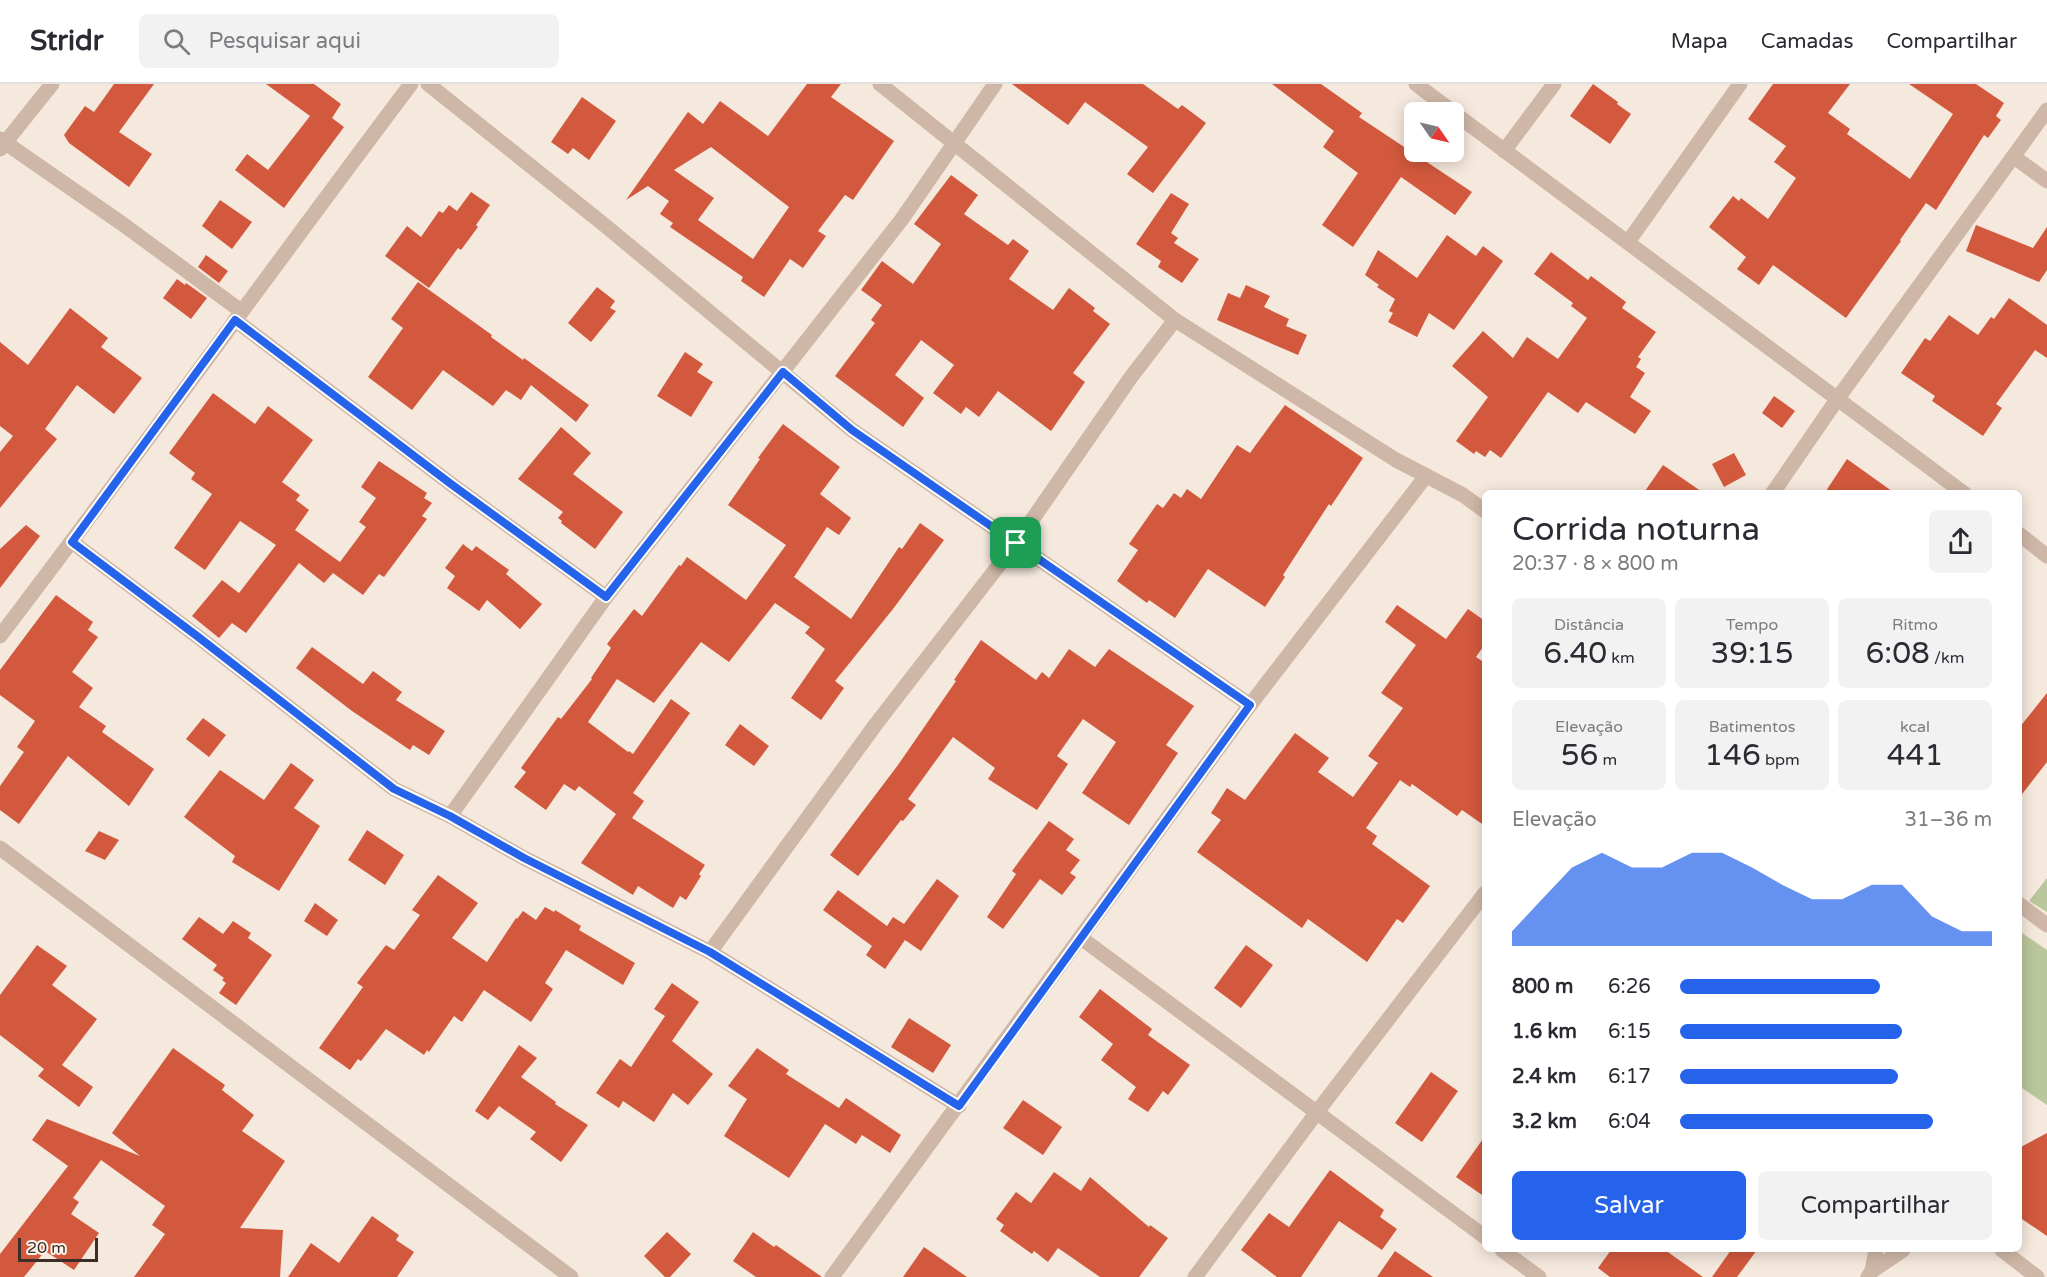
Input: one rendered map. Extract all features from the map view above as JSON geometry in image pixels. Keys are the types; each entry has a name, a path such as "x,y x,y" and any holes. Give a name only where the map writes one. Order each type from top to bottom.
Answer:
{"street":[{"path":"52,84 2,143 124,225 451,484 606,597"},
{"path":"0,636 411,84"},
{"path":"428,84 852,430 1250,705"},
{"path":"880,84 1175,320 1396,460 1463,495 1482,509"},
{"path":"450,816 606,597 902,219 995,84"},
{"path":"1416,84 1439,102"},
{"path":"1504,152 1554,84"},
{"path":"1628,242 1740,84"},
{"path":"1775,490 1838,398 2047,110"},
{"path":"1464,121 1960,490"},
{"path":"2014,157 2047,181"},
{"path":"710,952 876,724 1016,543 1131,377 1175,320"},
{"path":"832,1277 1250,705 1426,476"},
{"path":"2022,536 2047,555"},
{"path":"72,542 394,789 710,952 959,1106"},
{"path":"0,848 571,1277"},
{"path":"1195,1277 1317,1112 1482,897"},
{"path":"2022,906 2047,925"},
{"path":"1081,938 1482,1235"},
{"path":"1505,1252 1539,1277"},
{"path":"1870,1274 1876,1252"},
{"path":"1870,1274 1900,1252"},
{"path":"2005,1252 2037,1277"}],"green space":[{"path":"2047,878 2047,912 2029,901"},
{"path":"2022,933 2047,950 2047,1105 2022,1088"}],"building":[{"path":"114,84 154,84 119,132 152,154 129,187 69,143 64,135 85,106 94,112"},
{"path":"266,84 314,84 341,104 332,118 344,127 284,208 235,170 247,154 268,170 310,116"},
{"path":"807,84 841,84 831,97 894,141 853,200 845,195 818,231 826,236 803,268 790,259 764,297 741,281 743,277 670,227 673,223 660,214 669,201 648,186 626,200 688,112 703,124 720,101 768,136","holes":["711,147 789,207 753,259 698,220 714,198 674,170"]},
{"path":"1012,84 1143,84 1178,109 1182,105 1206,123 1153,193 1127,174 1148,147 1085,102 1068,125"},
{"path":"1272,84 1321,84 1362,113 1359,117 1404,147 1404,162 1427,162 1472,192 1455,215 1401,177 1353,247 1322,225 1358,173 1323,147 1334,131"},
{"path":"1593,84 1631,114 1610,144 1570,116"},
{"path":"1773,84 1850,84 1828,113 1850,129 1847,134 1910,179 1953,114 1909,84 1976,84 2004,103 1996,116 2001,120 1988,138 1984,135 1936,210 1926,203 1846,318 1773,265 1759,285 1737,269 1746,257 1709,227 1733,196 1739,201 1741,198 1768,219 1796,178 1774,162 1786,146 1748,119"},
{"path":"582,97 616,121 589,160 573,148 568,154 551,142"},
{"path":"951,175 978,195 964,214 1008,245 1013,239 1029,251 1009,279 1053,310 1069,288 1095,308 1093,311 1110,324 1073,373 1085,382 1051,431 998,391 979,417 966,407 961,414 933,393 954,365 921,340 895,375 924,398 903,427 835,376 875,323 871,320 882,305 861,290 882,261 913,284 941,244 914,224"},
{"path":"471,192 490,205 476,225 478,227 461,250 458,248 429,288 385,256 407,226 421,237 439,211 443,213 449,205 457,211"},
{"path":"1171,193 1189,204 1171,233 1178,238 1174,243 1199,259 1182,283 1158,267 1161,261 1136,244"},
{"path":"220,200 252,222 232,249 202,226"},
{"path":"1976,225 2033,248 2047,227 2047,270 2039,282 1966,251"},
{"path":"1447,235 1476,256 1483,246 1503,261 1454,330 1429,313 1417,337 1388,322 1393,313 1389,311 1395,299 1377,287 1379,285 1365,275 1378,250 1417,278"},
{"path":"1551,252 1588,280 1591,276 1626,302 1622,308 1656,332 1638,357 1641,359 1636,367 1645,373 1630,397 1651,411 1635,434 1586,402 1578,413 1548,392 1501,458 1490,450 1485,457 1476,451 1474,454 1456,441 1488,397 1452,366 1483,331 1513,358 1527,337 1558,359 1587,318 1571,306 1573,303 1534,274"},
{"path":"206,255 228,271 219,283 198,267"},
{"path":"177,279 207,298 191,319 163,298"},
{"path":"418,282 492,335 491,337 589,405 576,422 531,385 521,400 506,390 493,406 443,370 412,410 368,377 403,328 391,319"},
{"path":"1246,285 1270,296 1264,307 1289,319 1286,326 1307,335 1298,355 1217,320 1228,293 1240,298"},
{"path":"597,287 615,301 610,308 616,311 591,342 568,323"},
{"path":"2009,298 2047,325 2047,358 2035,350 1996,404 2002,408 1983,436 1932,401 1935,396 1901,373 1925,338 1930,341 1949,315 1978,335 1991,317 1994,319"},
{"path":"70,308 108,338 101,347 142,378 114,414 77,385 45,429 57,439 0,508 0,452 13,436 0,426 0,342 28,365"},
{"path":"685,352 703,364 697,372 713,382 691,417 657,396"},
{"path":"213,393 255,424 268,406 313,440 282,482 300,495 296,500 309,510 295,530 340,562 366,527 359,522 376,498 361,487 379,461 427,493 424,498 432,503 422,516 427,519 384,577 379,574 363,595 333,573 324,583 299,563 246,633 232,623 219,638 192,616 222,580 239,593 276,545 240,521 205,570 174,548 212,494 191,479 195,473 169,453"},
{"path":"1774,396 1795,411 1782,428 1762,413"},
{"path":"1285,405 1363,458 1331,506 1329,504 1265,607 1208,569 1175,618 1149,600 1147,603 1117,581 1138,550 1129,544 1157,504 1163,508 1174,493 1181,498 1187,489 1201,499 1237,445 1250,453"},
{"path":"783,424 840,467 820,494 851,518 839,535 827,527 794,577 851,619 899,547 902,549 920,523 944,540 893,609 835,681 844,688 821,720 791,698 825,649 805,633 810,627 775,603 729,662 701,642 654,703 617,679 588,722 628,752 633,754 671,699 690,713 633,793 644,801 632,818 705,865 686,900 680,896 673,908 638,886 633,895 581,863 616,814 579,786 575,791 564,784 546,810 514,787 526,772 521,768 558,717 561,719 592,679 611,648 607,644 634,609 642,616 687,557 746,600 786,545 728,505"},
{"path":"561,427 591,453 573,474 623,512 595,549 561,523 562,521 558,518 563,512 518,479"},
{"path":"1734,453 1746,475 1724,487 1712,464"},
{"path":"1847,459 1890,490 1827,490"},
{"path":"1663,465 1699,490 1646,490"},
{"path":"26,525 40,536 0,588 0,549"},
{"path":"463,544 472,551 476,546 509,570 506,574 542,604 520,629 487,600 479,611 447,588 455,576 445,568"},
{"path":"56,595 93,622 88,630 98,637 72,672 93,688 79,707 106,726 102,732 154,769 129,806 68,756 19,824 0,810 0,786 24,752 17,747 35,721 0,695 0,670"},
{"path":"1397,605 1446,639 1468,609 1482,619 1482,648 1476,657 1482,661 1482,824 1462,810 1457,816 1412,784 1410,787 1400,780 1366,828 1377,836 1372,844 1430,886 1403,923 1397,919 1367,962 1308,919 1302,928 1197,852 1221,820 1211,813 1227,788 1245,800 1295,733 1329,758 1318,772 1353,797 1378,763 1368,756 1403,708 1381,693 1416,645 1385,622"},
{"path":"981,640 1036,680 1042,672 1049,678 1069,649 1095,667 1109,649 1194,706 1166,745 1178,753 1129,825 1082,793 1116,742 1083,719 1057,756 1068,764 1037,810 988,779 995,768 953,737 908,799 916,805 903,821 901,820 858,876 830,855 898,765 956,681 954,680"},
{"path":"312,647 363,684 373,671 402,692 396,700 445,731 429,755 413,745 410,750 352,711 296,668"},
{"path":"2047,693 2047,762 2022,794 2022,724"},
{"path":"203,718 226,735 209,757 186,739"},
{"path":"740,724 769,746 754,766 725,745"},
{"path":"291,763 314,780 294,808 320,826 279,891 232,862 235,856 184,817 220,770 264,800"},
{"path":"1049,821 1074,839 1066,850 1080,860 1070,873 1076,877 1062,895 1040,879 1003,929 987,917 1016,874 1012,871"},
{"path":"367,830 404,855 385,885 348,860"},
{"path":"99,831 119,840 105,860 85,851"},
{"path":"438,875 478,903 452,938 487,962 523,911 536,920 545,907 554,912 555,910 581,926 579,930 635,963 623,985 566,950 545,983 553,989 531,1022 484,990 462,1022 454,1016 429,1052 427,1050 424,1055 386,1029 361,1061 358,1059 350,1070 319,1048 363,987 357,983 386,945 394,950 420,915 412,910"},
{"path":"937,879 959,896 921,951 905,940 885,969 866,955 872,946 823,910 838,890 887,926 893,917 904,924"},
{"path":"315,903 338,920 327,936 304,921"},
{"path":"199,917 223,934 233,921 251,933 248,938 272,955 236,1005 219,993 226,983 222,980 224,978 213,970 217,965 182,939"},
{"path":"37,945 67,966 52,985 97,1019 62,1065 93,1087 79,1107 38,1076 44,1069 0,1035 0,995"},
{"path":"1246,945 1273,965 1241,1008 1214,988"},
{"path":"672,983 699,1002 672,1041 713,1074 688,1105 673,1093 654,1122 623,1101 619,1108 596,1093 620,1059 631,1067 665,1016 654,1009"},
{"path":"1100,989 1152,1029 1148,1035 1190,1065 1168,1095 1163,1091 1148,1112 1128,1099 1136,1087 1101,1060 1113,1044 1079,1017"},
{"path":"909,1018 951,1045 933,1073 891,1047"},
{"path":"519,1045 537,1058 521,1077 556,1102 555,1104 588,1125 561,1162 530,1139 536,1132 499,1106 488,1120 475,1111"},
{"path":"173,1048 225,1085 222,1090 254,1115 242,1131 285,1161 240,1228 283,1230 280,1277 134,1277 165,1234 152,1225 165,1206 101,1160 73,1198 79,1202 71,1214 99,1233 74,1270 45,1251 24,1277 0,1277 0,1254 68,1166 32,1140 47,1119 140,1156 112,1133"},
{"path":"757,1048 789,1070 786,1074 839,1108 846,1098 901,1135 890,1153 862,1135 856,1144 825,1124 789,1178 724,1136 747,1099 728,1086"},
{"path":"1431,1072 1458,1091 1422,1142 1395,1123"},
{"path":"1023,1100 1062,1127 1043,1155 1003,1128"},
{"path":"2047,1133 2047,1236 2022,1219 2022,1146"},
{"path":"1482,1140 1482,1195 1456,1177"},
{"path":"1330,1170 1384,1210 1380,1217 1397,1229 1382,1250 1339,1221 1301,1277 1277,1277 1241,1250 1269,1213 1289,1227"},
{"path":"1054,1172 1081,1191 1090,1177 1149,1227 1150,1225 1168,1238 1139,1277 1100,1277 1058,1248 1048,1262 1034,1251 1032,1254 1000,1231 1004,1225 996,1219 1016,1192 1031,1203"},
{"path":"372,1216 399,1235 396,1240 414,1252 397,1277 288,1277 311,1243 339,1263"},
{"path":"667,1232 691,1254 670,1277 665,1277 644,1256"},
{"path":"753,1232 822,1277 756,1277 733,1261"},
{"path":"924,1247 967,1277 903,1277"},
{"path":"1395,1251 1433,1277 1377,1277"},
{"path":"1610,1252 1668,1252 1703,1277 1610,1277 1598,1268"},
{"path":"1730,1252 1756,1252 1737,1277 1712,1277"}],"route":[{"path":"235,320 451,484 606,597 783,372 852,430 1016,543 1250,705 959,1106 710,952 394,789 72,542 235,320"}]}
